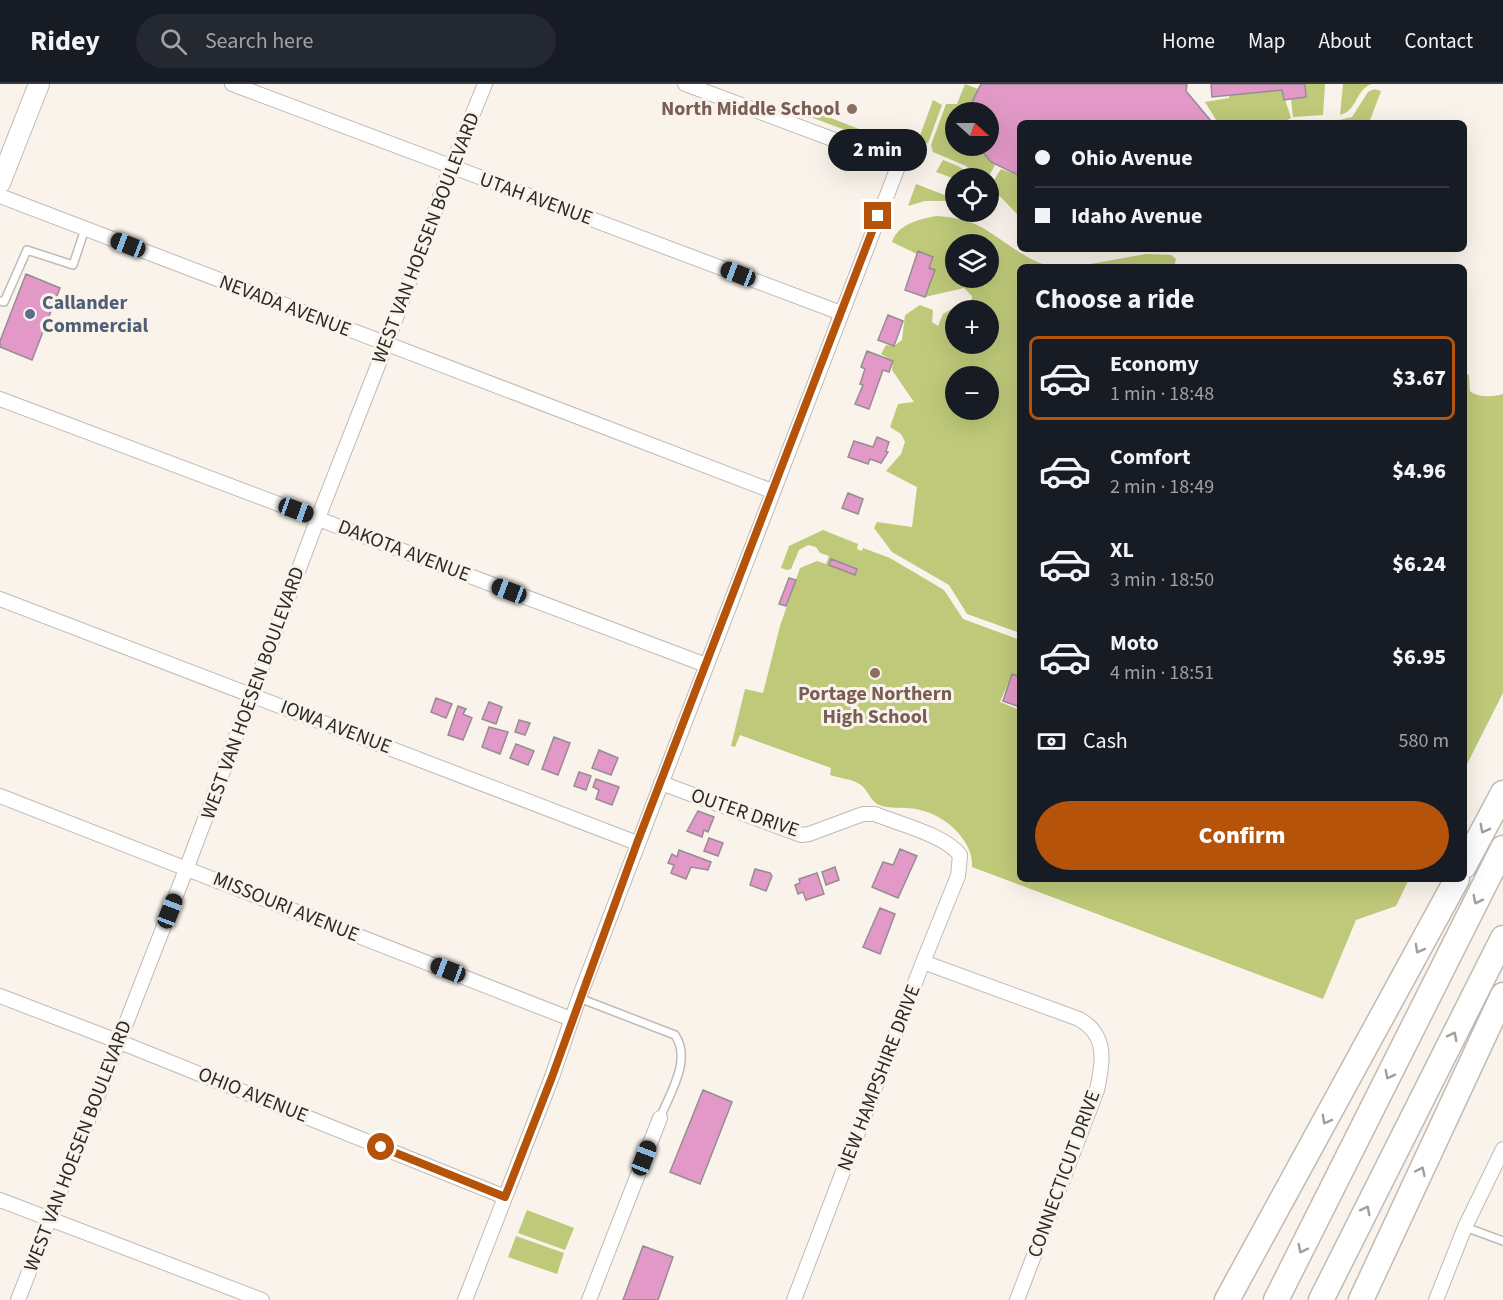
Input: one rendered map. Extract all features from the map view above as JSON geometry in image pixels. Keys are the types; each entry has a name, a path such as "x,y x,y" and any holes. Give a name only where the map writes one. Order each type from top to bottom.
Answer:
{"highway":[{"path":"1467,860 1503,793"},
{"path":"1276,1300 1503,848"},
{"path":"1227,1300 1455,882"},
{"path":"1321,1300 1503,938"},
{"path":"1361,1300 1503,995"}],"street":[{"path":"0,183 39,84"},
{"name":"UTAH AVENUE","path":"232,84 842,313"},
{"name":"WEST VAN HOESEN BOULEVARD","path":"18,1300 120,1042 318,518 387,345 451,167 485,84"},
{"path":"465,1300 552,1077 571,1019 637,843 899,164 685,84"},
{"name":"NEVADA AVENUE","path":"0,196 772,490"},
{"name":"DAKOTA AVENUE","path":"0,399 706,665"},
{"name":"IOWA AVENUE","path":"0,598 637,843"},
{"name":"OUTER DRIVE","path":"661,783 801,835 863,814 875,814 943,841 954,847 960,855"},
{"name":"MISSOURI AVENUE","path":"0,796 187,867 571,1019"},
{"name":"NEW HAMPSHIRE DRIVE","path":"794,1300 958,876 960,855"},
{"name":"CONNECTICUT DRIVE","path":"923,962 1079,1019 1090,1025 1100,1039 1101,1070 1097,1090 1017,1300"},
{"name":"OHIO AVENUE","path":"0,996 505,1197"},
{"path":"589,1300 660,1118"},
{"path":"1436,1300 1465,1227 1503,1149"},
{"path":"0,1200 262,1300"}],"lane":[{"path":"0,301 4,302 27,250 73,265 85,229"},
{"path":"579,998 675,1035 682,1050 682,1062 660,1118"},
{"path":"1465,1227 1503,1241"}],"green space":[{"path":"965,84 978,89 974,102 958,102"},
{"path":"1305,84 1325,84 1323,115 1293,117 1291,99 1306,97"},
{"path":"1343,84 1371,84 1362,91 1346,113 1340,115"},
{"path":"1374,89 1381,91 1370,120 1339,120 1352,117 1368,92"},
{"path":"1282,90 1291,118 1287,120 1216,120 1205,102 1229,98 1229,95"},
{"path":"933,100 942,105 928,143 925,144 918,141"},
{"path":"800,106 887,139 883,144 805,115 799,112"},
{"path":"945,107 945,156 987,156 995,165 993,168 968,168 933,152 931,145"},
{"path":"943,160 961,168 945,168 945,175 936,172"},
{"path":"1001,169 1017,175 1017,214 999,195"},
{"path":"916,184 945,195 945,201 925,201 908,206"},
{"path":"937,216 945,217 945,222 969,222 992,234 945,234 945,288 964,288 925,297 934,270 929,268 933,257 919,251 917,254 892,242 904,227 916,221"},
{"path":"999,238 1017,252 1043,264 1017,264 1017,632 967,614 949,585 892,552 874,528 877,522 912,527 917,487 886,471 901,454 905,442 901,434 890,427 898,404 914,402 892,370 893,361 881,354 886,345 894,346 902,340 905,315 920,305 933,310 932,322 938,326 945,313 945,354 999,354 999,300 972,300 972,296 964,288 999,288"},
{"path":"1146,254 1171,255 1176,259 1175,264 1090,264"},
{"path":"1467,374 1469,375 1470,391 1473,393 1486,396 1503,394 1503,693 1467,764"},
{"name":"Portage Northern High School","path":"823,530 858,544 857,549 862,551 863,548 890,558 944,590 963,619 1017,639 1017,676 1012,674 1000,702 1017,709 1017,882 1408,882 1396,906 1356,920 1323,999 972,867 968,848 948,823 920,810 879,805 858,783 830,775 831,768 740,735 735,747 731,746 745,689 763,693 780,626 800,568 817,561 826,564 829,556 820,553 816,547 808,545 799,550 791,569 787,570 781,568 789,546"},
{"path":"527,1210 574,1228 565,1250 518,1233"},
{"path":"516,1236 564,1253 557,1274 508,1257"}],"building":[{"path":"981,84 1187,84 1186,91 1210,120 1017,120 1017,175 991,162 986,156 999,156 999,102 973,102"},
{"path":"1211,84 1305,84 1306,97 1284,100 1282,90 1212,97"},
{"path":"918,251 933,257 929,268 935,270 925,297 905,290"},
{"name":"Callander Commercial","path":"26,274 60,288 32,360 0,347 0,341"},
{"path":"888,315 903,321 894,346 878,340"},
{"path":"867,351 893,361 889,372 883,370 869,409 855,404 863,385 860,384 865,369 861,367"},
{"path":"877,437 889,442 886,451 888,452 881,463 870,459 868,464 848,457 854,441 873,447"},
{"path":"848,493 863,499 858,514 842,508"},
{"path":"831,559 857,569 855,575 829,565"},
{"path":"789,578 796,580 786,606 779,604"},
{"path":"1012,674 1017,676 1017,706 1003,701"},
{"path":"436,698 452,704 446,718 431,712"},
{"path":"489,702 502,707 496,724 482,719"},
{"path":"458,706 466,709 463,714 472,718 463,740 448,735"},
{"path":"519,720 530,723 525,735 515,732"},
{"path":"489,727 508,732 500,754 482,747"},
{"path":"554,737 570,743 558,775 542,769"},
{"path":"516,744 534,751 528,765 510,758"},
{"path":"599,750 618,758 611,775 592,768"},
{"path":"579,772 591,776 586,790 574,786"},
{"path":"596,779 619,787 612,805 596,799 599,790 593,787"},
{"path":"698,811 714,817 708,832 704,830 702,837 687,831"},
{"path":"709,838 723,843 718,856 704,851"},
{"path":"900,849 917,856 898,898 872,887 883,862 893,865"},
{"path":"679,850 711,862 708,870 691,867 686,879 671,873 674,865 668,863 672,854 677,857"},
{"path":"835,867 839,880 826,885 822,872"},
{"path":"755,869 770,873 772,876 766,891 750,885"},
{"path":"817,873 824,894 806,900 803,892 798,894 795,885 800,883 799,879"},
{"path":"880,908 895,914 880,954 863,947"},
{"path":"703,1090 732,1102 700,1184 670,1172"},
{"path":"643,1246 673,1257 658,1300 623,1300"}],"place":[{"name":"North Middle School","path":"852,109"},
{"name":"Callander Commercial","path":"30,314"},
{"name":"Portage Northern High School","path":"875,673"}],"route":[{"path":"381,1147 505,1197 552,1077 571,1019 637,843 878,216"}]}
